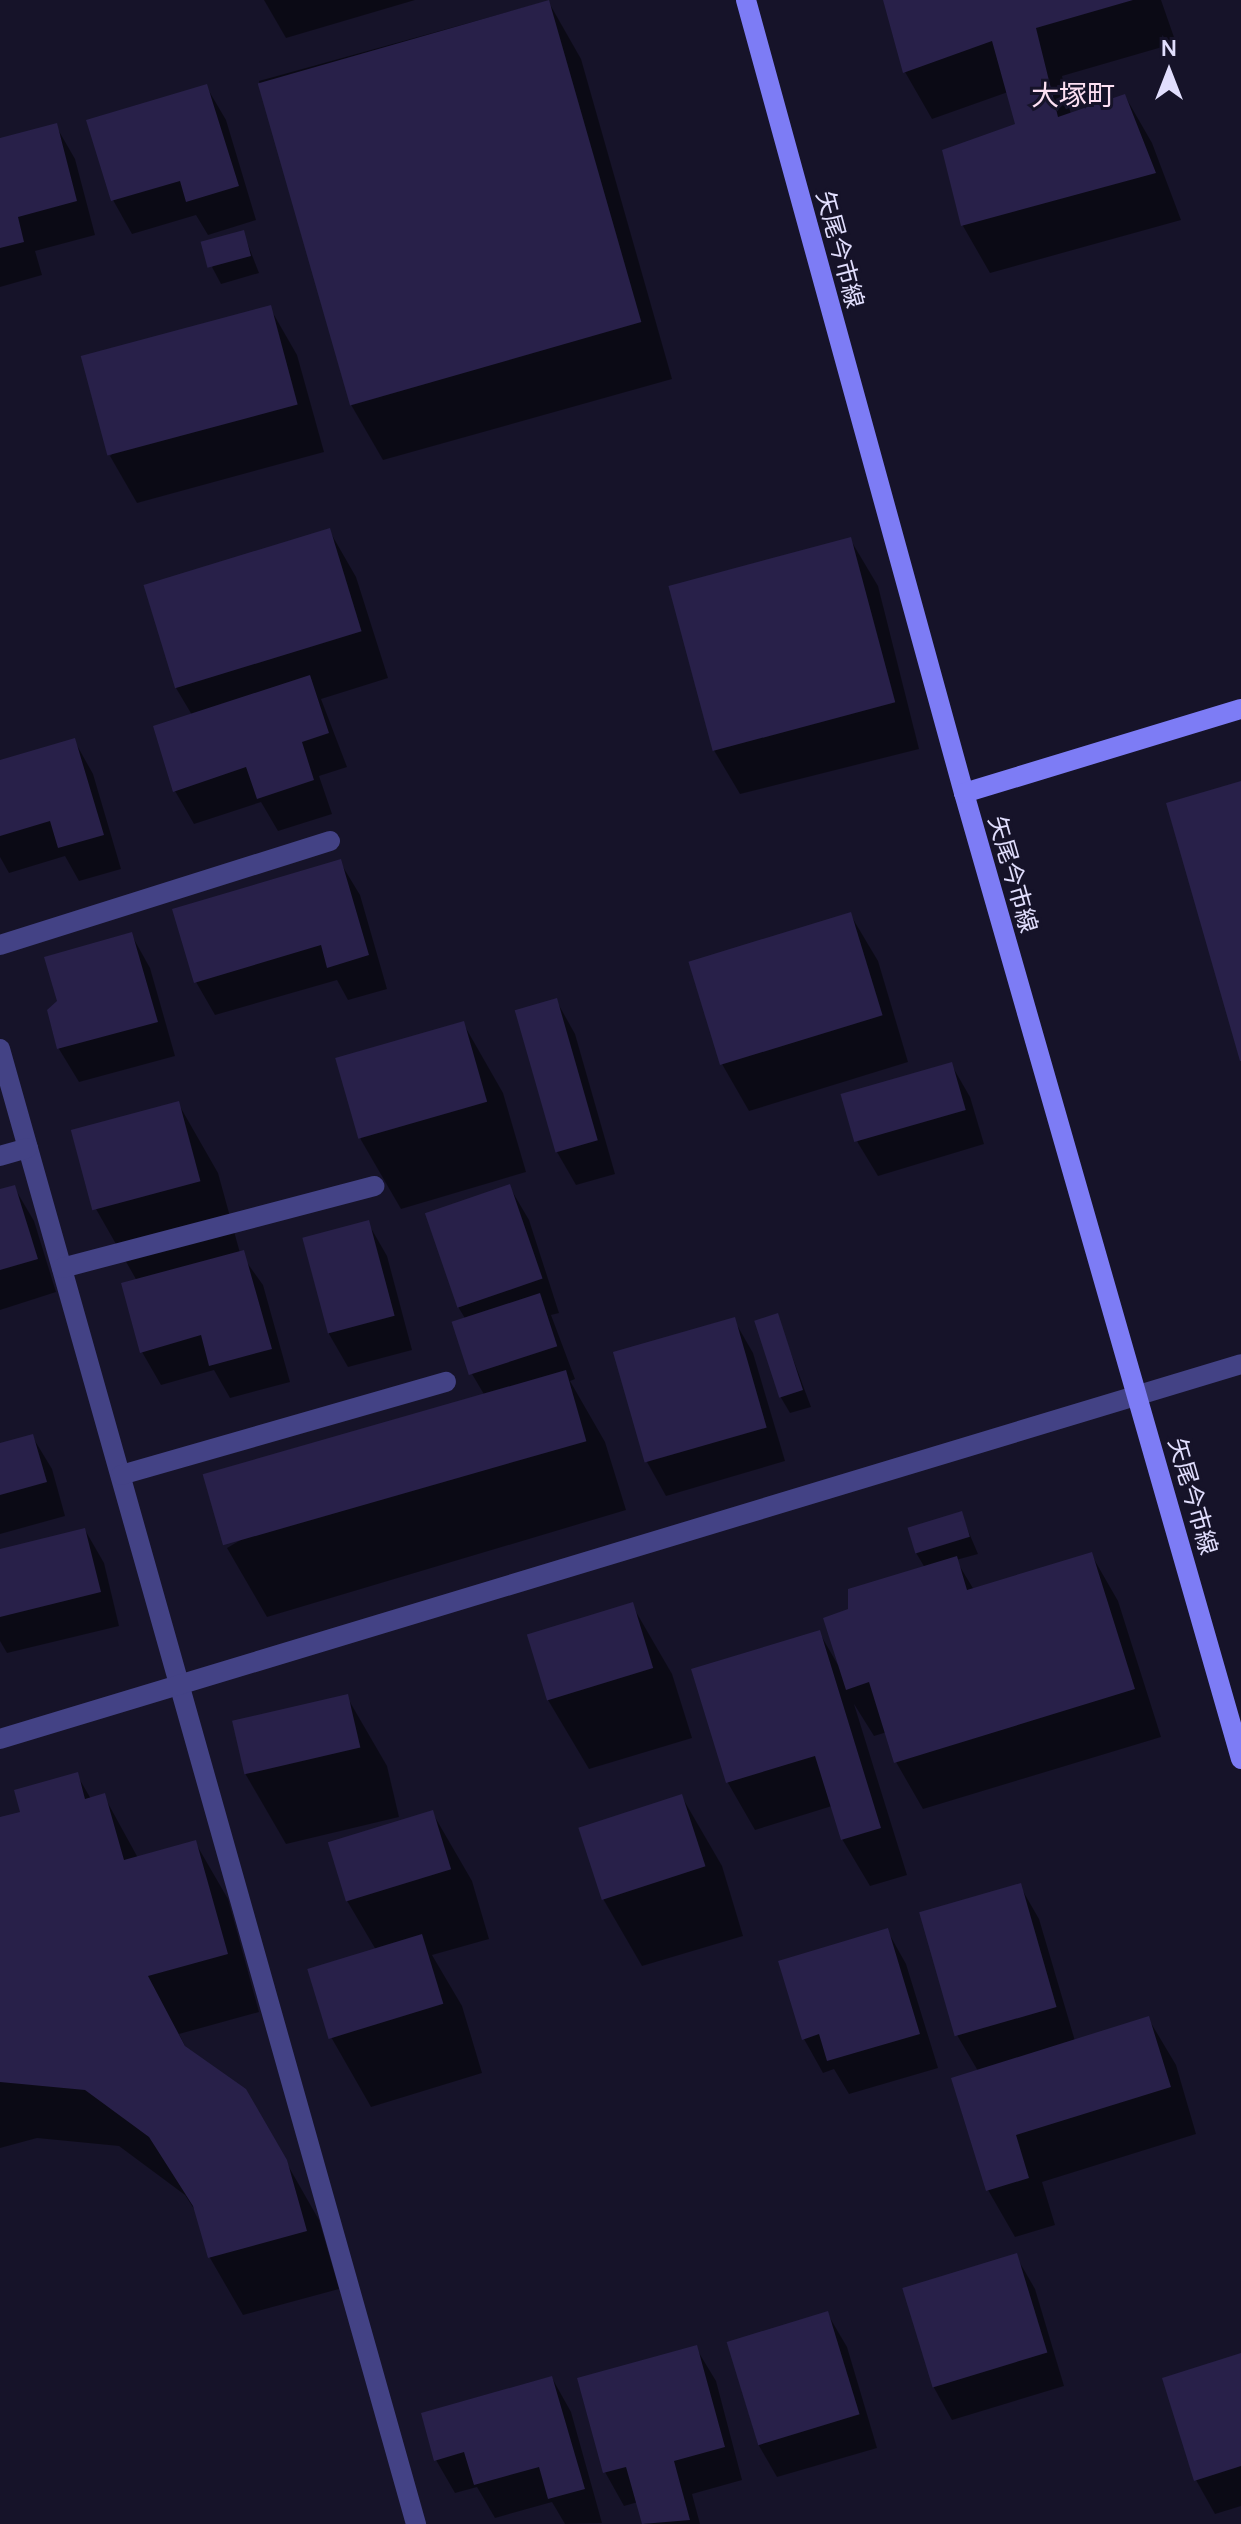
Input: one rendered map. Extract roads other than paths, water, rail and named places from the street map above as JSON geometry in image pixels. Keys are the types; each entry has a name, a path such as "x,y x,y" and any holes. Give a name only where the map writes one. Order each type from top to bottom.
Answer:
{"main road":[{"name":"矢尾今市線","path":"746,0 964,793 1241,1759"},
{"path":"964,793 1241,709"}],"street":[{"path":"0,945 330,841"},
{"path":"0,1049 416,2524"},
{"path":"0,1156 28,1148"},
{"path":"62,1268 374,1186"},
{"path":"0,1739 1241,1364"},
{"path":"121,1475 446,1382"}],"district":[{"name":"大塚町","path":"1073,94"}]}
